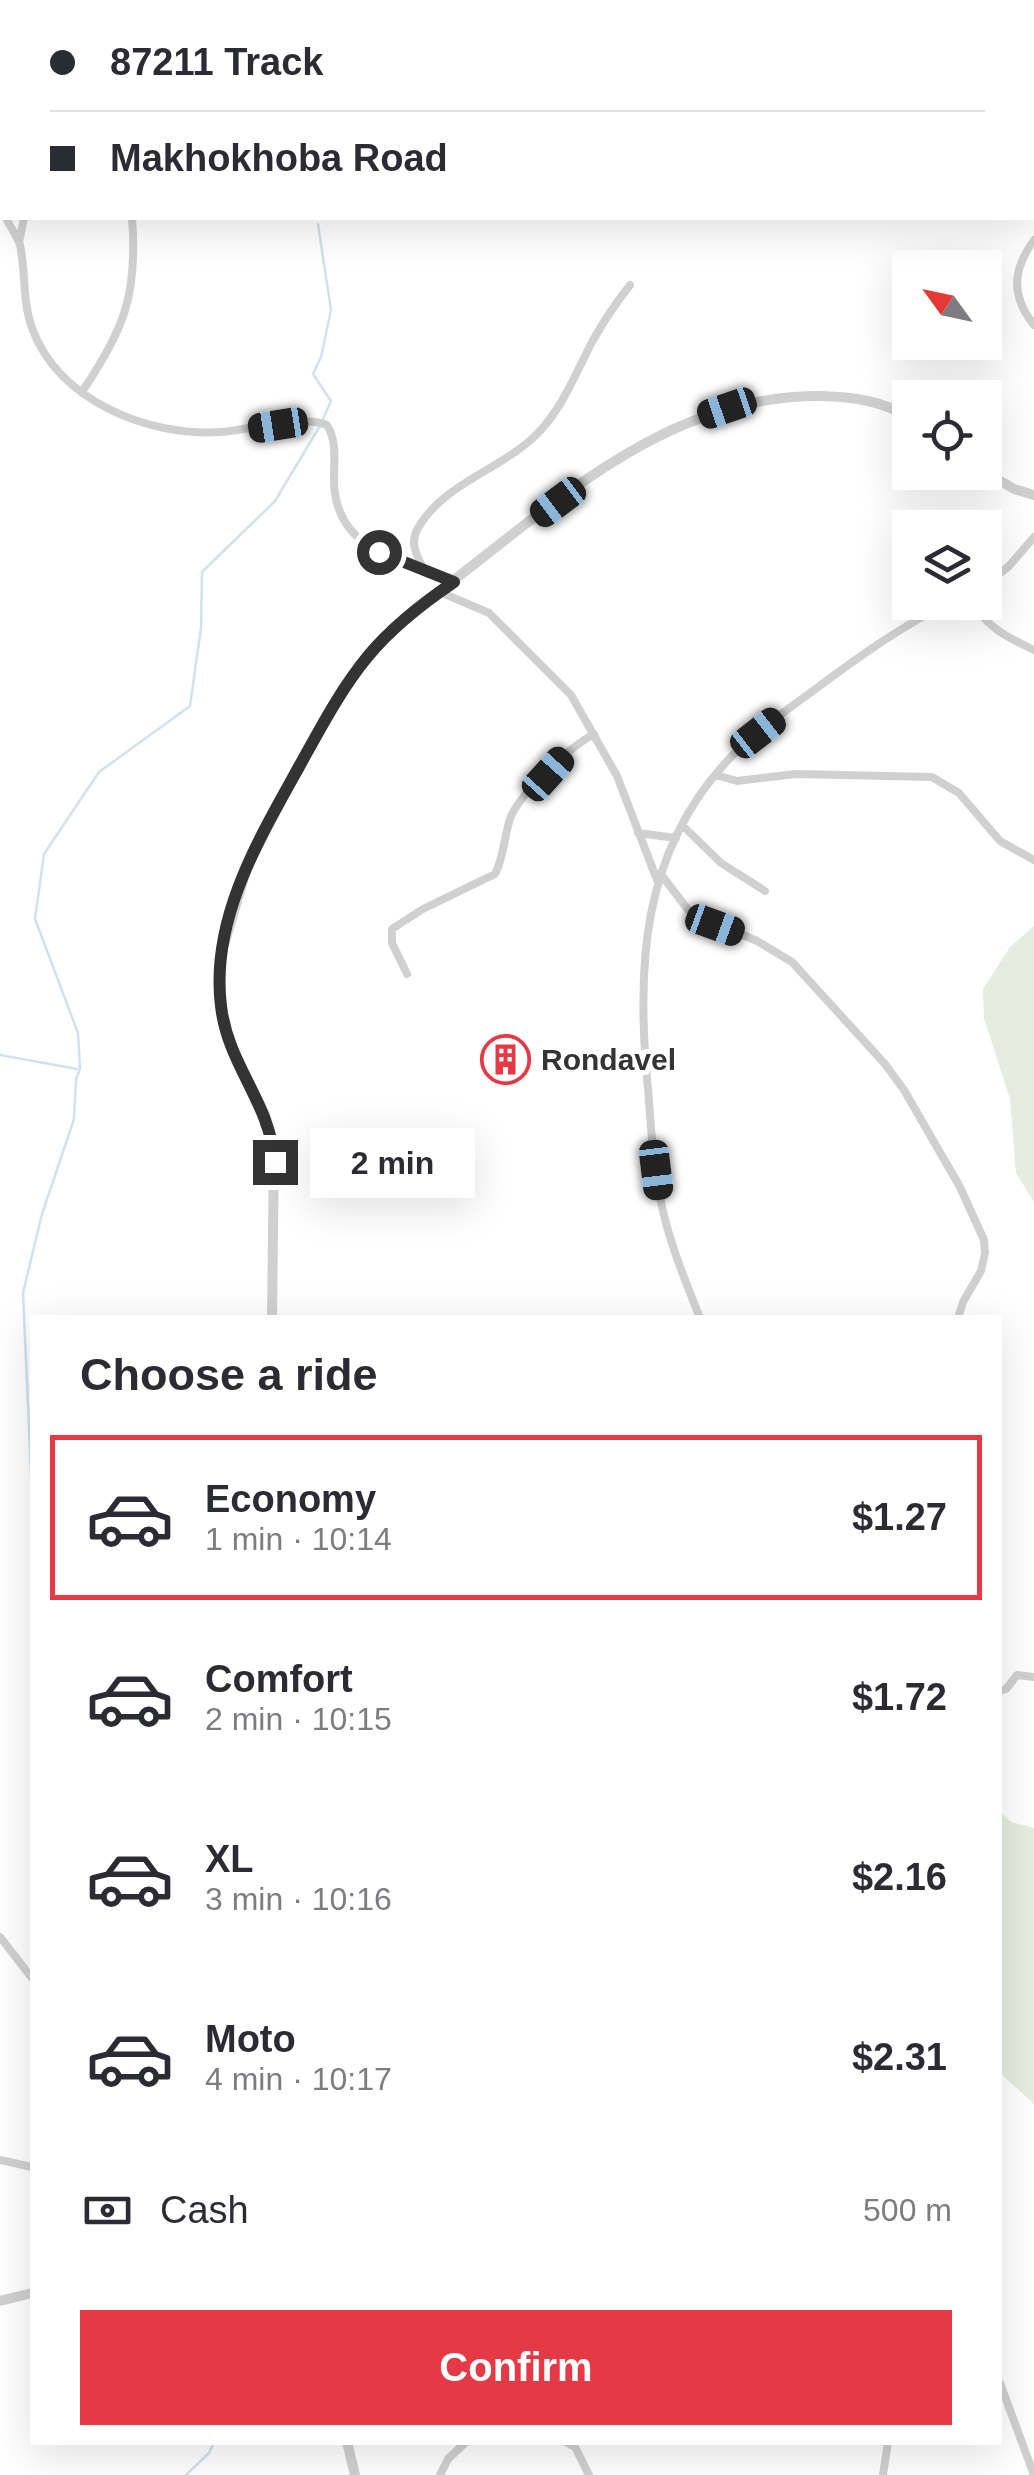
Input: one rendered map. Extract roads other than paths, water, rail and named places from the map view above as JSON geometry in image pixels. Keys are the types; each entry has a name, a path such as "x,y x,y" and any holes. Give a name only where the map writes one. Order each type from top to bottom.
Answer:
{"street":[{"path":"7,220 19,242"},
{"path":"24,220 19,242 22,286 34,332 59,373 106,408 197,433 322,423 334,439 337,509 348,530 379,552 454,582"},
{"path":"82,392 126,315 133,279 132,220"},
{"path":"1034,240 1019,263 1016,278 1028,318 1034,325"},
{"path":"424,570 413,545 417,529 457,487 500,464 538,432 570,387 608,315 630,284"},
{"path":"272,1315 274,1149 270,1126 238,1064 221,1010 222,952 230,918 263,832 343,688 390,632 617,458 656,436 750,402 800,396 842,397 875,402 892,410"},
{"path":"1002,482 1034,494"},
{"path":"1002,571 1034,537"},
{"path":"440,592 489,613 571,695 623,789 658,877 689,911 757,941 792,962 904,1090 952,1172 984,1240 981,1271 959,1315"},
{"path":"699,1315 660,1201 652,1134 643,996 650,905 658,877 682,825 716,775 758,733 887,636 917,620"},
{"path":"986,620 1034,650"},
{"path":"407,974 392,942 392,929 423,909 496,874 508,824 518,802 574,746 594,734"},
{"path":"716,775 737,781 796,774 932,777 959,793 1000,841 1034,860"},
{"path":"682,825 721,863 765,891"},
{"path":"638,833 676,838"},
{"path":"1002,1690 1017,1675 1034,1677"},
{"path":"0,1937 30,1975"},
{"path":"0,2160 30,2167"},
{"path":"0,2301 30,2294"},
{"path":"1002,2388 1034,2474"},
{"path":"348,2445 355,2475"},
{"path":"440,2475 448,2459 463,2445"},
{"path":"577,2445 589,2475"},
{"path":"884,2475 888,2445"}],"waterway":[{"path":"318,224 331,310 321,357 313,374 331,401 323,419"},
{"path":"30,1450 23,1293 42,1214 74,1119 80,1069 78,1033 35,919 44,854 99,772 190,706 201,628 202,572 275,501 320,426"},
{"path":"0,1055 77,1069"},
{"path":"186,2475 213,2445"}],"place":[{"name":"Rondavel","path":"506,1059"}]}
